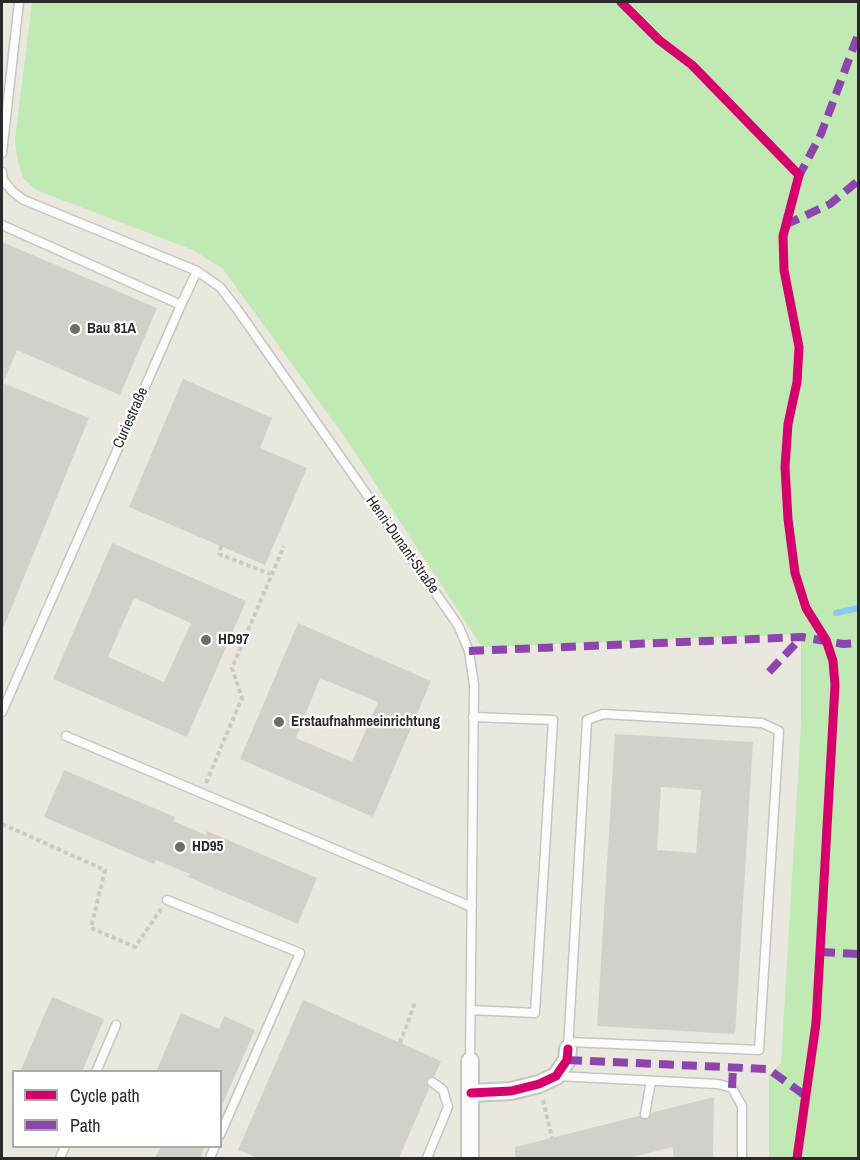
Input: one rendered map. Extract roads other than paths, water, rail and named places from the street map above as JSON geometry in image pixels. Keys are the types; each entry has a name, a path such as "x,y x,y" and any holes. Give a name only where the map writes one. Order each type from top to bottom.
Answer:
{"street":[{"path":"471,1093 512,1091 539,1084 556,1076 567,1060 568,1046"},
{"name":"Henri-Dunant-Straße","path":"470,1061 470,1158"}],"lane":[{"path":"2,153 20,2"},
{"name":"Henri-Dunant-Straße","path":"2,172 3,180 24,200 197,271 220,287 458,625 469,651 474,685 470,1061"},
{"path":"2,225 181,305"},
{"name":"Curiestraße","path":"2,712 197,271"},
{"path":"603,714 614,714 762,723 778,731 759,1050 568,1046 587,720 603,714"},
{"path":"471,1010 535,1013 553,720 474,717"},
{"path":"66,736 201,795 471,907"},
{"path":"167,900 300,953 222,1130"},
{"path":"96,1070 116,1024"},
{"path":"556,1076 718,1084 732,1088 742,1106 742,1158"},
{"path":"645,1114 651,1081"},
{"path":"427,1158 448,1107 443,1090 432,1082"}],"waterway":[{"path":"836,613 858,608"}],"place":[{"name":"Bau 81A","path":"75,329"},
{"name":"HD97","path":"206,640"},
{"name":"Erstaufnahmeeinrichtung","path":"279,722"},
{"name":"HD95","path":"180,847"}]}
